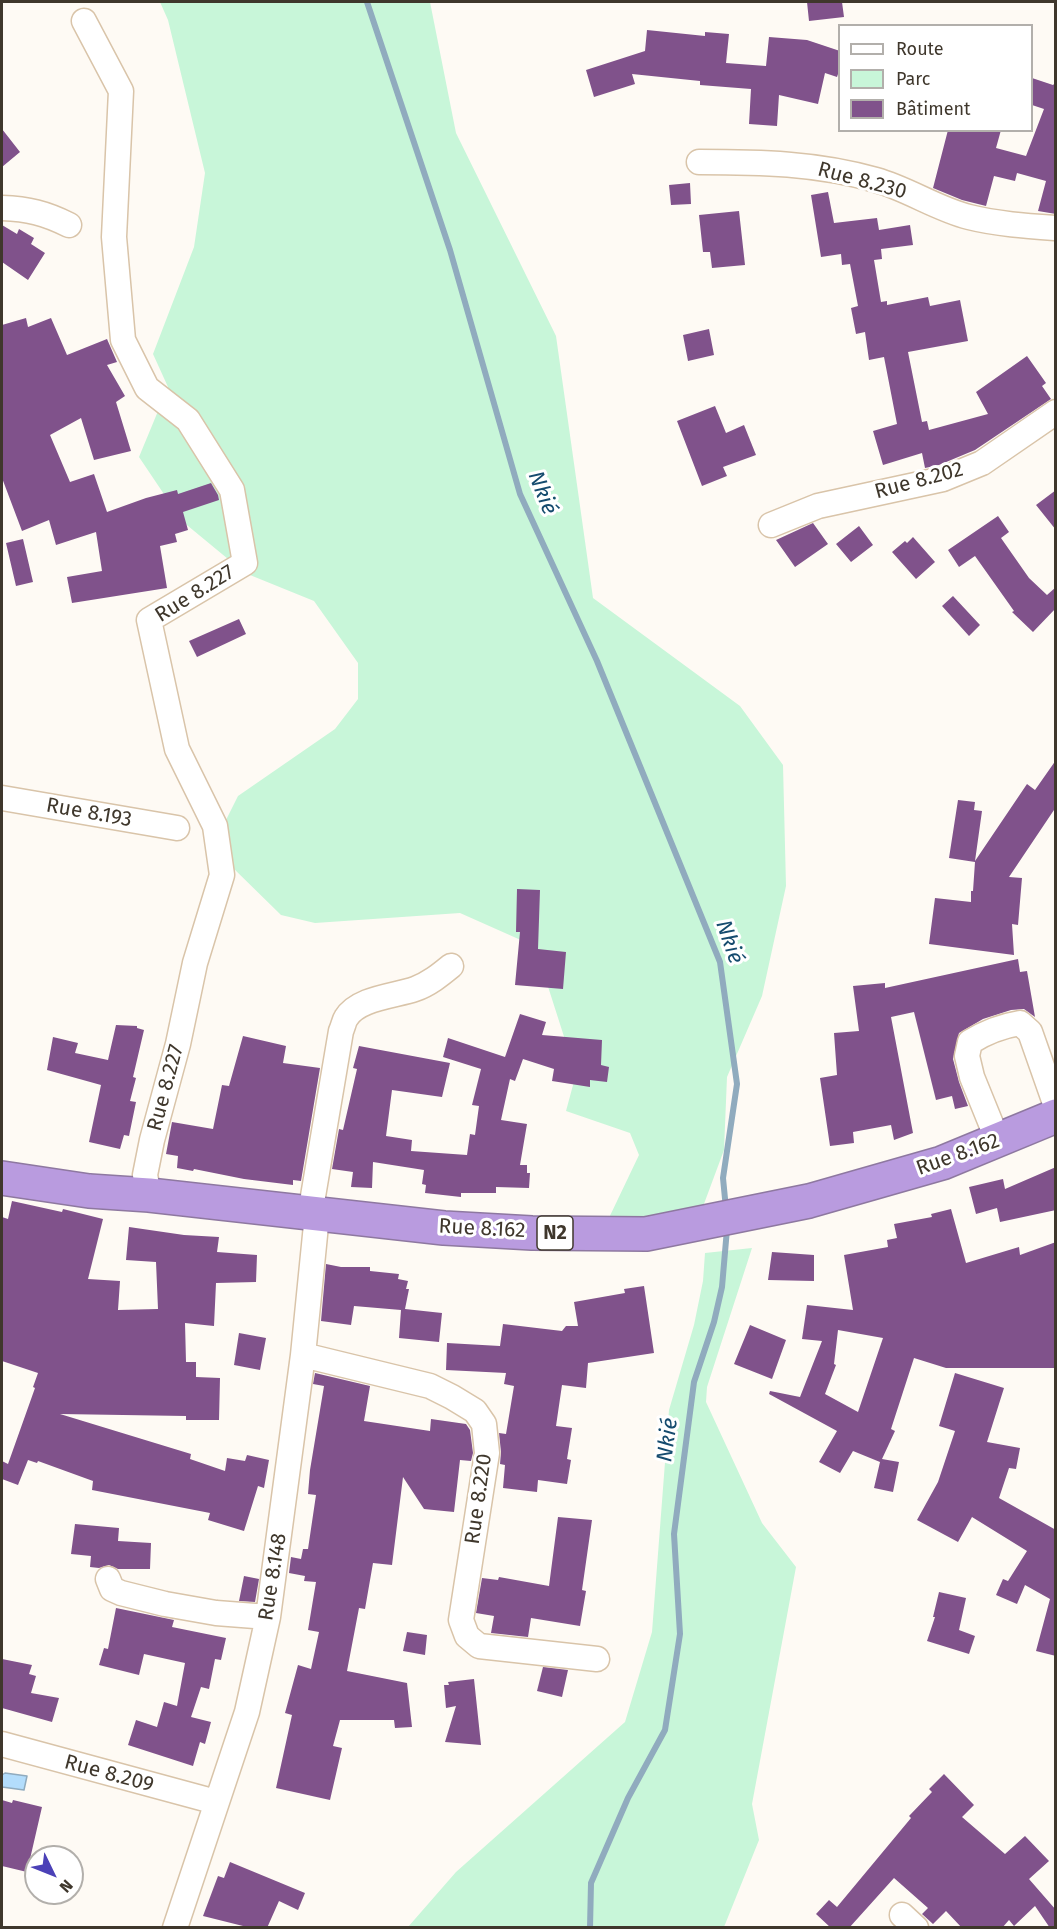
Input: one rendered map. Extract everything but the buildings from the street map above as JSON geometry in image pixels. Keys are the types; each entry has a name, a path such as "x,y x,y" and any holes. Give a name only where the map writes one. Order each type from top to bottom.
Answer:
{"highway":[{"name":"Rue 8.162","path":"2,1178 89,1191 149,1195 444,1228 532,1233 646,1234 809,1201 942,1163 1056,1116"}],"street":[{"name":"Rue 8.227","path":"84,21 121,91 114,237 123,340 147,388 188,420 232,490 244,563 149,620 177,749 215,826 222,875 195,963 178,1044 152,1140 145,1175 149,1195"},
{"name":"Rue 8.230","path":"699,162 765,162 817,168 899,187 969,217 1056,228"},
{"path":"2,208 18,208 45,213 69,225"},
{"name":"Rue 8.202","path":"771,525 819,506 953,475 982,463 1056,412"},
{"name":"Rue 8.193","path":"2,798 177,828"},
{"name":"Rue 8.148","path":"175,1928 246,1712 268,1617 303,1355 313,1214 346,1017 356,1008 374,999 416,989 435,979 451,966"},
{"path":"998,1141 972,1077 967,1056 970,1042 1002,1026 1020,1023 1030,1032 1056,1106"},
{"name":"Rue 8.220","path":"303,1355 430,1386 453,1396 475,1411 484,1425 487,1453 461,1620 467,1636 479,1646 597,1659"},
{"path":"108,1579 112,1589 165,1604 216,1613 268,1617"},
{"name":"Rue 8.209","path":"2,1744 216,1802"}],"green space":[{"path":"160,2 430,2 456,133 556,336 593,598 740,706 783,765 786,886 762,996 727,1077 724,1150 698,1220 596,1245 639,1155 630,1133 566,1111 576,1074 543,971 523,941 460,913 315,923 281,915 231,866 221,830 238,796 335,729 358,699 358,663 314,601 245,573 182,521 139,457 168,387 153,354 194,247 205,173 168,20"},
{"path":"752,1248 707,1387 706,1402 762,1523 796,1567 752,1804 759,1840 724,1927 408,1927 456,1872 625,1722 652,1632 669,1410 694,1325 703,1281 705,1253"}],"water":[{"path":"5,1773 27,1776 24,1790 2,1787 2,1775"}],"waterway":[{"name":"Nkié","path":"367,2 450,250 520,494 597,661 720,962 737,1084 723,1178 726,1209"},
{"name":"Nkié","path":"590,1928 591,1883 628,1798 665,1730 680,1634 674,1534 694,1382 714,1322 722,1287 727,1229"}]}
